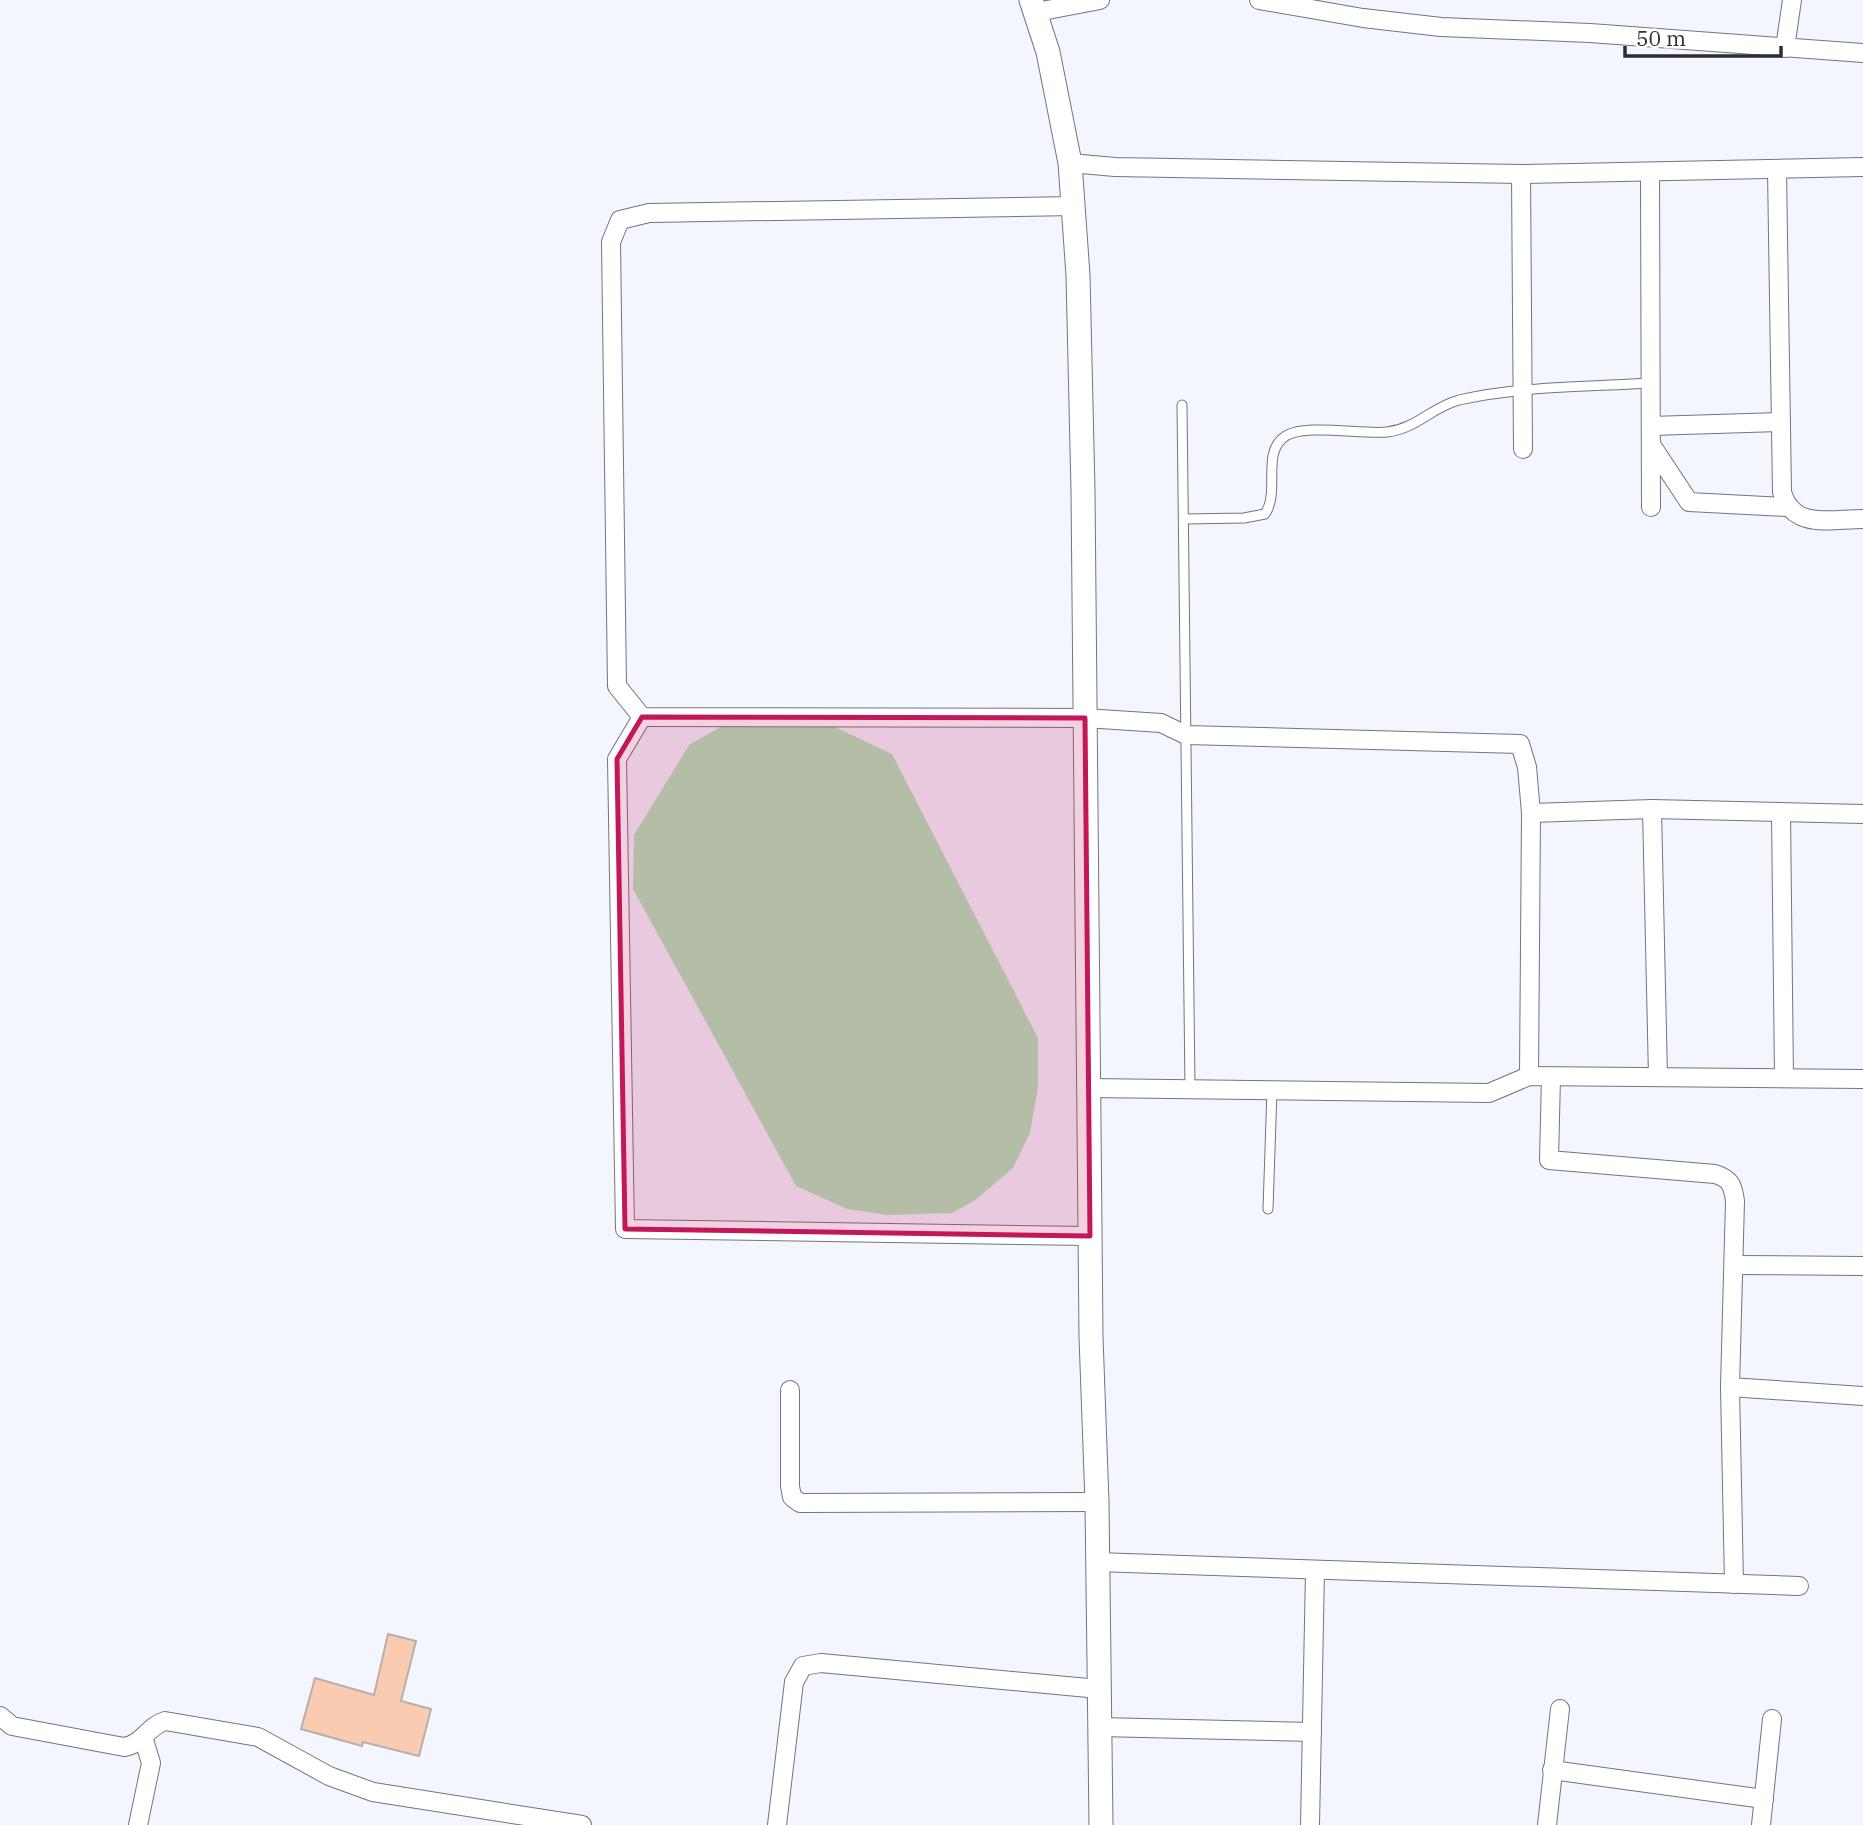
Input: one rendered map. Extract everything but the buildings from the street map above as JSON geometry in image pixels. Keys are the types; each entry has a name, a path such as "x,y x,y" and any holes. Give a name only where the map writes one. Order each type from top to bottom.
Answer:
{"street":[{"path":"1100,0 1034,6 1048,52 1070,163 1075,206 1081,381 1090,1236 1101,1825"},
{"path":"1259,0 1363,18 1441,27 1863,53"},
{"path":"1785,48 1792,0"},
{"path":"1070,163 1115,167 1521,174 1650,174 1863,167"},
{"path":"1777,170 1782,492 1787,507 1795,516 1809,519 1863,519"},
{"path":"1521,174 1523,449"},
{"path":"1650,174 1651,507"},
{"path":"642,717 617,686 611,242 620,220 649,213 1075,206"},
{"path":"1651,426 1781,422"},
{"path":"1652,446 1689,502 1787,507"},
{"path":"642,717 1086,718 1161,723 1186,735 1520,744 1527,766 1531,813 1529,1076"},
{"path":"642,717 617,759 625,1229 1090,1236"},
{"path":"1531,813 1652,809 1863,814"},
{"path":"1652,809 1658,1077"},
{"path":"1781,813 1784,1079"},
{"path":"1089,1088 1489,1093 1529,1076 1863,1079"},
{"path":"1551,1077 1549,1160 1725,1177 1732,1185 1735,1201 1730,1387 1734,1584"},
{"path":"1734,1265 1863,1266"},
{"path":"1730,1387 1863,1396"},
{"path":"790,1390 790,1486 792,1497 800,1503 1097,1502"},
{"path":"1097,1562 1799,1586"},
{"path":"1310,1825 1315,1571"},
{"path":"777,1825 794,1682 803,1666 821,1663 1099,1689"},
{"path":"1547,1825 1560,1709"},
{"path":"0,1716 12,1726 117,1746 130,1746 157,1724 165,1721 241,1733 271,1742 330,1776 373,1792 532,1821 582,1825"},
{"path":"1761,1825 1772,1719"},
{"path":"1100,1727 1312,1732"},
{"path":"138,1825 151,1763 144,1737"},
{"path":"1552,1770 1764,1799"}],"lane":[{"path":"1184,519 1244,518 1265,514 1272,498 1275,450 1278,442 1291,432 1388,432 1413,426 1443,404 1524,389 1650,383"},
{"path":"1182,405 1190,1089"},
{"path":"1268,1209 1272,1090"}],"highlighted area":[{"path":"642,717 1085,718 1090,1236 625,1229 617,759"}],"green space":[{"path":"727,723 835,727 892,754 1038,1038 1038,1087 1030,1133 1013,1168 974,1201 952,1213 887,1215 847,1209 796,1186 633,889 634,835 689,745"}]}
